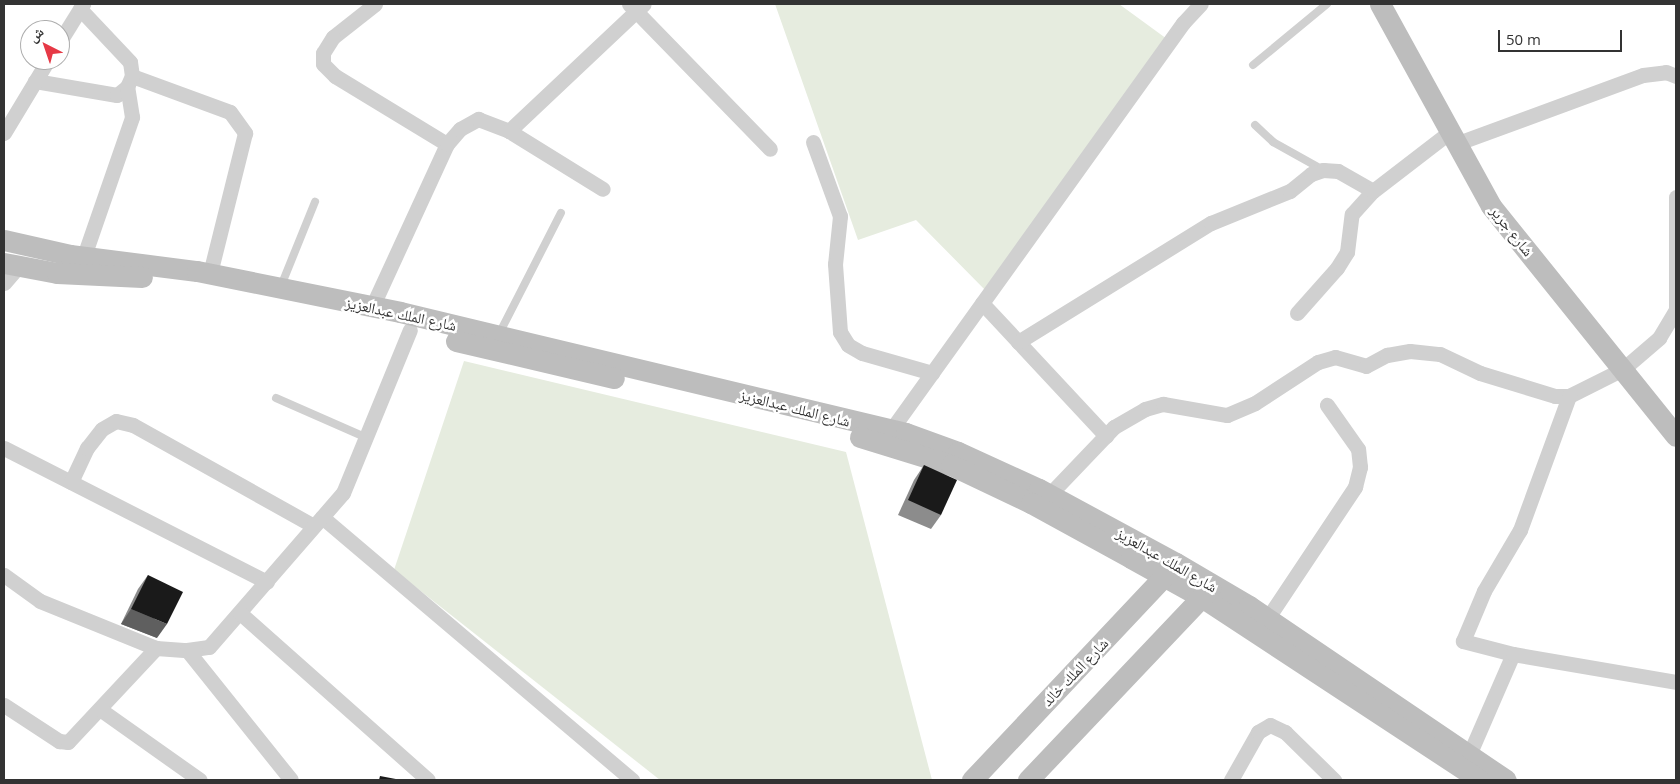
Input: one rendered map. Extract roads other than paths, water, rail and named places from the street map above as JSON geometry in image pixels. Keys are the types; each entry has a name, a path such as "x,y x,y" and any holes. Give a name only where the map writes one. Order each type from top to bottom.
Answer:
{"street":[{"path":"375,4 333,37 323,53 323,64 335,76 447,144"},
{"path":"890,430 1183,23 1201,4"},
{"name":"شارع جرير","path":"1380,4 1455,137 1491,206 1676,436"},
{"path":"70,25 82,6 130,62 132,117 84,256"},
{"path":"509,131 636,6 770,149"},
{"path":"4,132 42,70"},
{"path":"1297,313 1337,268 1347,252 1352,214 1372,192 1455,137 1644,76 1666,72 1676,76"},
{"path":"35,82 117,95 130,81"},
{"path":"130,81 230,112 245,133 210,273"},
{"path":"372,307 447,144 460,129 478,119 509,131 603,189"},
{"path":"813,142 840,216 835,264 840,332 848,345 862,353 932,373"},
{"path":"1018,342 1211,223 1290,191 1311,174 1323,170 1338,171 1372,192"},
{"path":"1049,495 1106,436 1145,409 1163,404 1227,415 1254,403 1318,362 1335,357 1366,366 1387,355 1410,351 1440,354 1480,373 1555,396 1569,396 1623,369 1659,338 1676,310 1676,197"},
{"name":"شارع الملك عبدالعزيز","path":"4,240 84,256 210,273 372,307 498,335 890,430 958,452 1049,495 1207,592 1469,772 1506,780"},
{"path":"4,283 11,264"},
{"name":"شارع الملك عبدالعزيز","path":"11,264 57,273 110,273 187,282 410,330 902,448 951,465 1171,571"},
{"path":"982,304 1106,436"},
{"path":"4,575 40,601 156,648 187,650 210,647 343,493 410,330"},
{"path":"1569,396 1520,530 1484,591 1463,641 1513,654 1676,682"},
{"path":"1267,619 1356,487 1360,467 1358,449 1327,406"},
{"path":"71,482 87,448 102,429 116,421 133,425 318,522 632,780"},
{"path":"4,448 267,582"},
{"name":"شارع الملك خالد","path":"972,780 1171,571"},
{"path":"1028,780 1207,592"},
{"name":"شارع الملك عبدالعزيز","path":"1207,592 1267,619 1469,772"},
{"path":"240,613 428,780"},
{"path":"4,705 59,741 68,742 101,710 156,648"},
{"path":"187,650 291,780"},
{"path":"1469,772 1513,654"},
{"path":"101,710 200,780"},
{"path":"1231,780 1258,732 1270,725 1285,732 1334,780"}],"lane":[{"path":"1252,65 1327,4"},
{"path":"1255,125 1273,142 1323,170"},
{"path":"280,288 315,202"},
{"path":"498,335 561,213"},
{"path":"276,398 365,437"}]}
